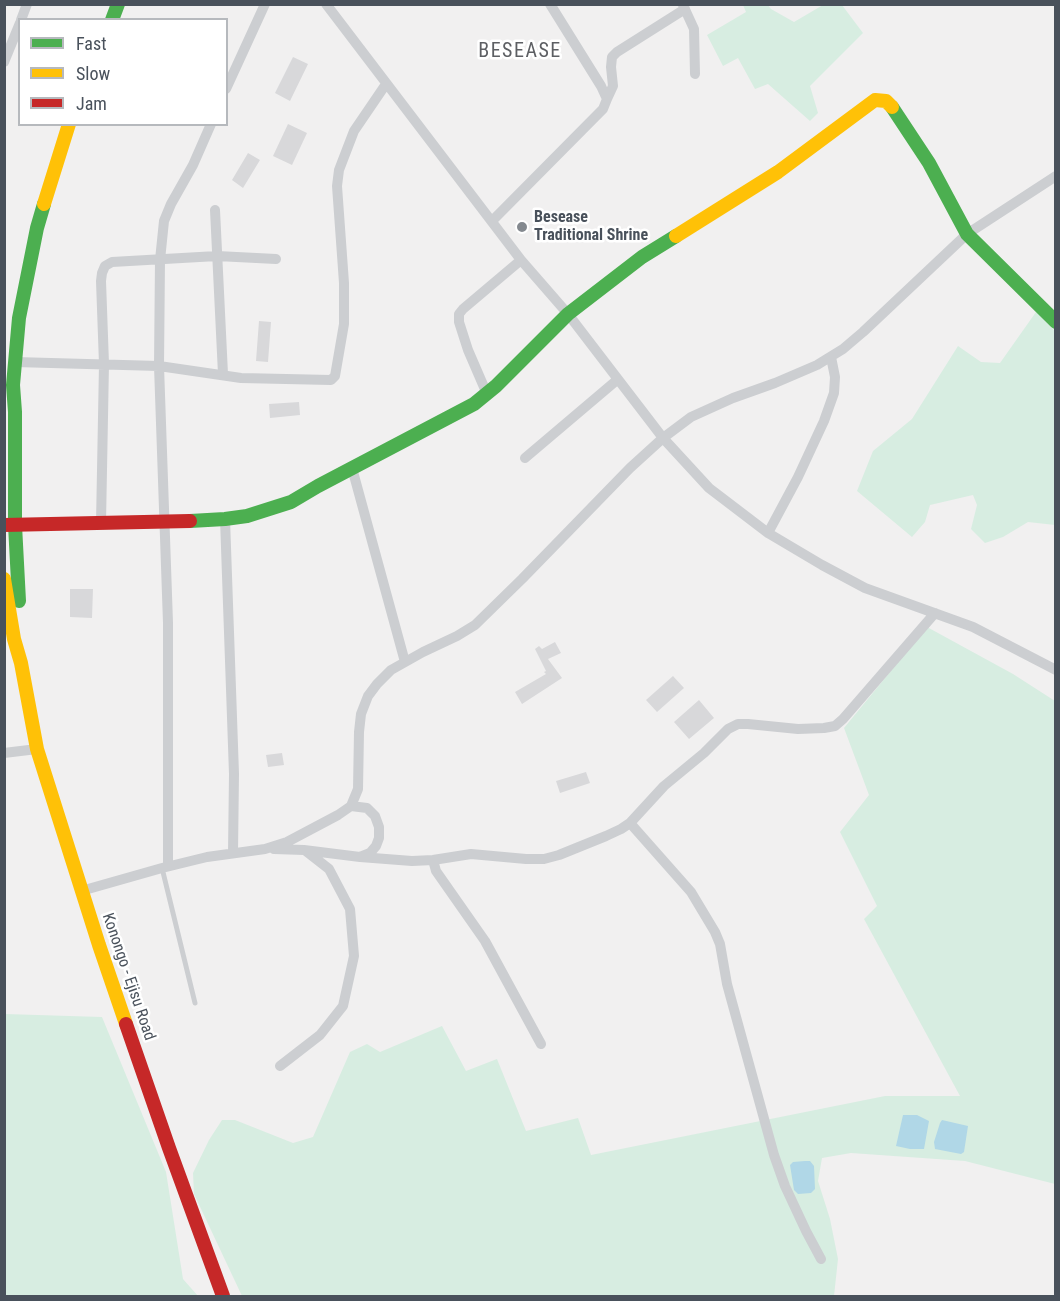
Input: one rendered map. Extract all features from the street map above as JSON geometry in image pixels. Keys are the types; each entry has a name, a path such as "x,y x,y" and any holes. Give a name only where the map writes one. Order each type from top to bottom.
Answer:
{"main road":[{"path":"10,525 225,519 247,516 291,502 474,404 496,386 568,315 642,257 778,172 875,100 886,101 894,109 929,163 967,234 1056,322"},
{"name":"Konongo - Ejisu Road","path":"21,663 22,638 10,525 15,362 19,318 37,228 68,126"},
{"name":"Konongo - Ejisu Road","path":"4,416 13,385"},
{"name":"Konongo - Ejisu Road","path":"4,579 14,639 38,749 81,891 169,1148 223,1296"}],"street":[{"path":"21,18 27,4"},
{"path":"228,85 265,4"},
{"path":"326,4 521,260 568,315 663,438 709,488 768,533 864,588 973,627 1056,670"},
{"path":"550,4 607,99"},
{"path":"492,221 603,109 613,86 612,57 684,7 694,29 695,75"},
{"path":"4,62 18,26"},
{"path":"15,362 159,366 241,378 332,380 335,376 344,324 344,283 337,186 339,170 354,131 386,84"},
{"path":"165,867 169,665 159,366 160,260 164,221 210,126"},
{"path":"265,849 287,842 351,806 358,789 361,714 376,684 392,670 457,636 483,618 630,468 663,438 691,417 785,378 843,349 967,234 1056,176"},
{"path":"215,210 223,374"},
{"path":"101,523 104,364 101,281 105,266 112,262 217,256 276,259"},
{"path":"487,394 468,350 459,322 459,314 521,260"},
{"path":"768,533 824,421 834,393 835,377 831,357"},
{"path":"525,458 617,380"},
{"path":"352,468 405,662"},
{"path":"225,519 234,774 233,853"},
{"path":"81,891 207,857 265,849 304,850 390,860 433,860 471,854 526,859 544,859 559,855 606,836 630,823 664,786 704,753 728,729 738,724 798,729 834,726 843,719 935,613"},
{"path":"4,753 38,749"},
{"path":"351,806 367,808 375,816 379,827 376,846 370,853 360,857"},
{"path":"630,823 691,892 715,932 774,1155 785,1186 821,1259"},
{"path":"280,1066 320,1035 343,1006 354,956 350,909 329,869 304,850"},
{"path":"433,860 436,871 485,941 541,1044"}],"lane":[{"path":"165,867 195,1003"}],"green space":[{"path":"743,5 768,5 794,22 823,5 842,5 863,33 810,86 818,113 810,121 768,84 755,89 738,58 723,66 707,35 746,12"},
{"path":"1036,312 1055,331 1055,525 1028,522 1003,537 985,543 971,529 977,505 973,495 930,505 925,522 912,537 857,491 873,451 912,419 958,346 981,362 1000,363"},
{"path":"927,627 1013,674 1055,701 1055,1184 965,1161 851,1153 822,1158 818,1181 830,1219 838,1259 834,1296 242,1296 194,1194 193,1173 209,1140 222,1120 235,1120 293,1143 313,1137 350,1052 367,1044 380,1052 442,1026 466,1071 497,1059 526,1131 578,1118 591,1155 885,1096 960,1096 864,919 877,906 840,832 869,795 844,728"},
{"path":"5,1014 102,1017 166,1172 183,1279 198,1296 5,1296"}],"water":[{"path":"903,1115 917,1115 929,1121 924,1149 896,1146"},
{"path":"942,1120 968,1126 964,1152 961,1154 935,1149 934,1142"},
{"path":"810,1161 814,1166 815,1189 811,1193 798,1194 794,1190 790,1165 793,1162"}],"building":[{"path":"293,57 308,64 290,101 275,93"},
{"path":"288,124 307,133 292,165 273,156"},
{"path":"248,153 260,160 243,188 232,180"},
{"path":"259,321 271,322 268,362 256,361"},
{"path":"299,402 300,415 270,418 269,404"},
{"path":"70,589 93,589 92,618 70,617"},
{"path":"555,642 561,653 548,659 562,678 522,704 515,692 546,674 535,649 539,646 542,649"},
{"path":"673,676 684,688 657,712 646,700"},
{"path":"699,700 714,718 689,739 674,722"},
{"path":"282,753 284,765 268,767 266,755"},
{"path":"586,772 590,783 560,793 556,781"}],"traffic: fast":[{"path":"113,18 118,4"},
{"path":"892,107 929,163 967,234 1056,322"},
{"path":"19,601 15,525 13,385 19,318 44,204"},
{"path":"190,521 247,516 291,502 474,404 496,386 568,314 642,257 676,236"}],"traffic: slow":[{"path":"676,236 778,172 875,100 886,101 892,107"},
{"path":"44,204 68,126"},
{"path":"4,579 37,749 126,1024"}],"traffic: jam":[{"path":"4,525 190,521"},
{"path":"126,1024 223,1296"}],"place":[{"name":"Besease Traditional Shrine","path":"522,227"}],"district":[{"name":"BESEASE","path":"520,52"}]}
